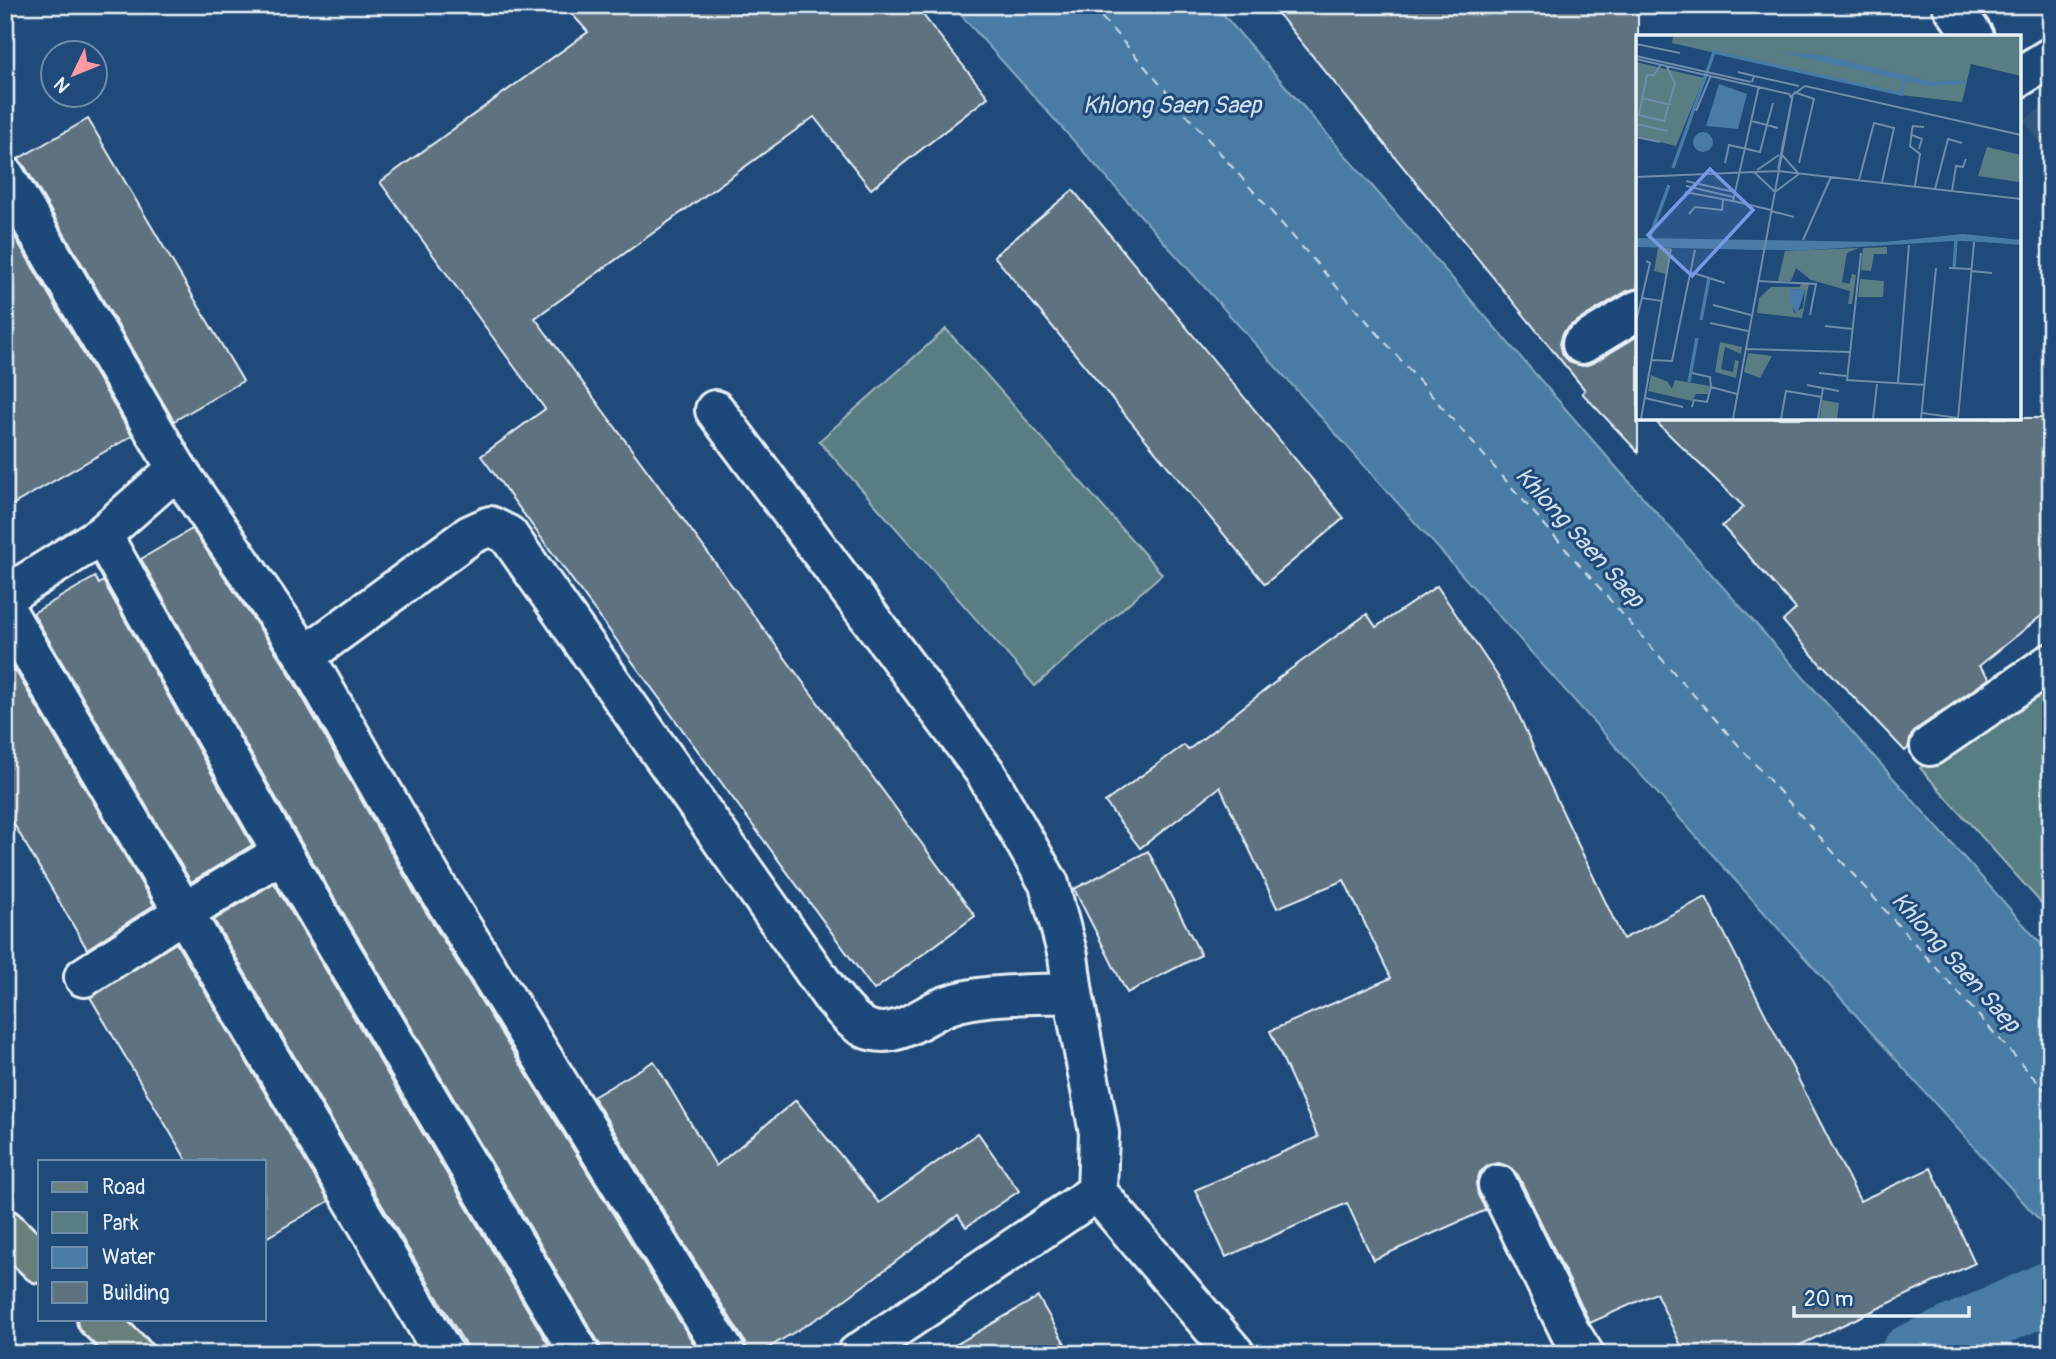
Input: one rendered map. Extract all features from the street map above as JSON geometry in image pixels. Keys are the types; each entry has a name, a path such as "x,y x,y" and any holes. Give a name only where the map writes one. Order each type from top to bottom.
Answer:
{"main road":[{"path":"5,1229 38,1261"},
{"path":"98,1320 133,1354"}],"street":[{"path":"1952,5 1973,35"},
{"path":"2021,76 2051,57"},
{"path":"5,176 177,469 305,656 435,884 726,1354"},
{"path":"1582,344 1636,311"},
{"path":"715,410 985,772 1049,884 1068,956 1099,1133 1097,1192 1235,1354"},
{"path":"5,596 102,535 177,469"},
{"path":"305,656 470,535 490,526 508,535 830,994 853,1020 873,1031 894,1032 942,1008 973,998 1073,993"},
{"path":"102,535 282,853 580,1354"},
{"path":"5,609 444,1354"},
{"path":"1930,746 2051,663"},
{"path":"85,977 184,912 282,853"},
{"path":"1498,1185 1570,1332 1584,1354"},
{"path":"857,1354 1097,1192"}],"shaded area":[{"path":"2051,101 2051,161 2024,120"}],"green space":[{"path":"946,329 1162,574 1035,686 819,441"},
{"path":"2051,679 2051,914 1920,768"}],"water":[{"name":"Khlong Saen Saep","path":"952,5 1215,5 1616,467 2051,955 2051,1233"}],"building":[{"path":"564,5 915,5 988,97 871,189 814,117 535,318 975,916 874,990 481,456 545,409 380,182 588,32"},
{"path":"1271,5 1638,5 1636,289 1627,291 1571,325 1563,333 1560,344 1563,355 1571,363 1583,366 1593,363 1636,337 1638,452 1582,393 1585,390"},
{"path":"88,119 243,381 174,421 18,159"},
{"path":"1073,190 1344,518 1265,584 994,256"},
{"path":"5,220 132,436 5,509"},
{"path":"2051,418 2051,608 1979,666 1990,678 1918,728 1911,736 1905,751 1822,666 1783,621 1796,609 1722,526 1744,507 1654,420"},
{"path":"192,529 283,663 416,896 700,1354 602,1354 599,1343 301,842 141,559"},
{"path":"95,577 99,584 103,581 252,845 191,882 33,613"},
{"path":"1437,586 1509,693 1623,939 1706,897 1860,1201 1931,1168 1975,1263 1781,1354 1685,1354 1656,1293 1590,1323 1518,1175 1510,1167 1499,1163 1489,1165 1480,1172 1476,1183 1478,1195 1486,1210 1373,1260 1347,1203 1226,1257 1195,1190 1318,1137 1270,1031 1391,978 1344,880 1277,908 1220,787 1140,848 1105,802 1184,745 1188,750 1277,679 1367,614 1376,627"},
{"path":"5,653 154,905 87,949 5,809"},
{"path":"1148,851 1201,955 1127,993 1074,889"},
{"path":"274,883 554,1354 471,1354 370,1185 214,920"},
{"path":"176,943 329,1201 266,1238 266,1160 186,1160 90,997"},
{"path":"654,1061 716,1166 796,1100 879,1203 978,1133 1019,1191 966,1227 958,1215 831,1310 758,1354 748,1354 745,1342 593,1097"},
{"path":"1038,1297 1071,1354 940,1354"}],"waterway":[{"path":"1911,1354 2051,1291"}],"ferry route":[{"path":"1091,5 1652,648 2051,1097"}]}
